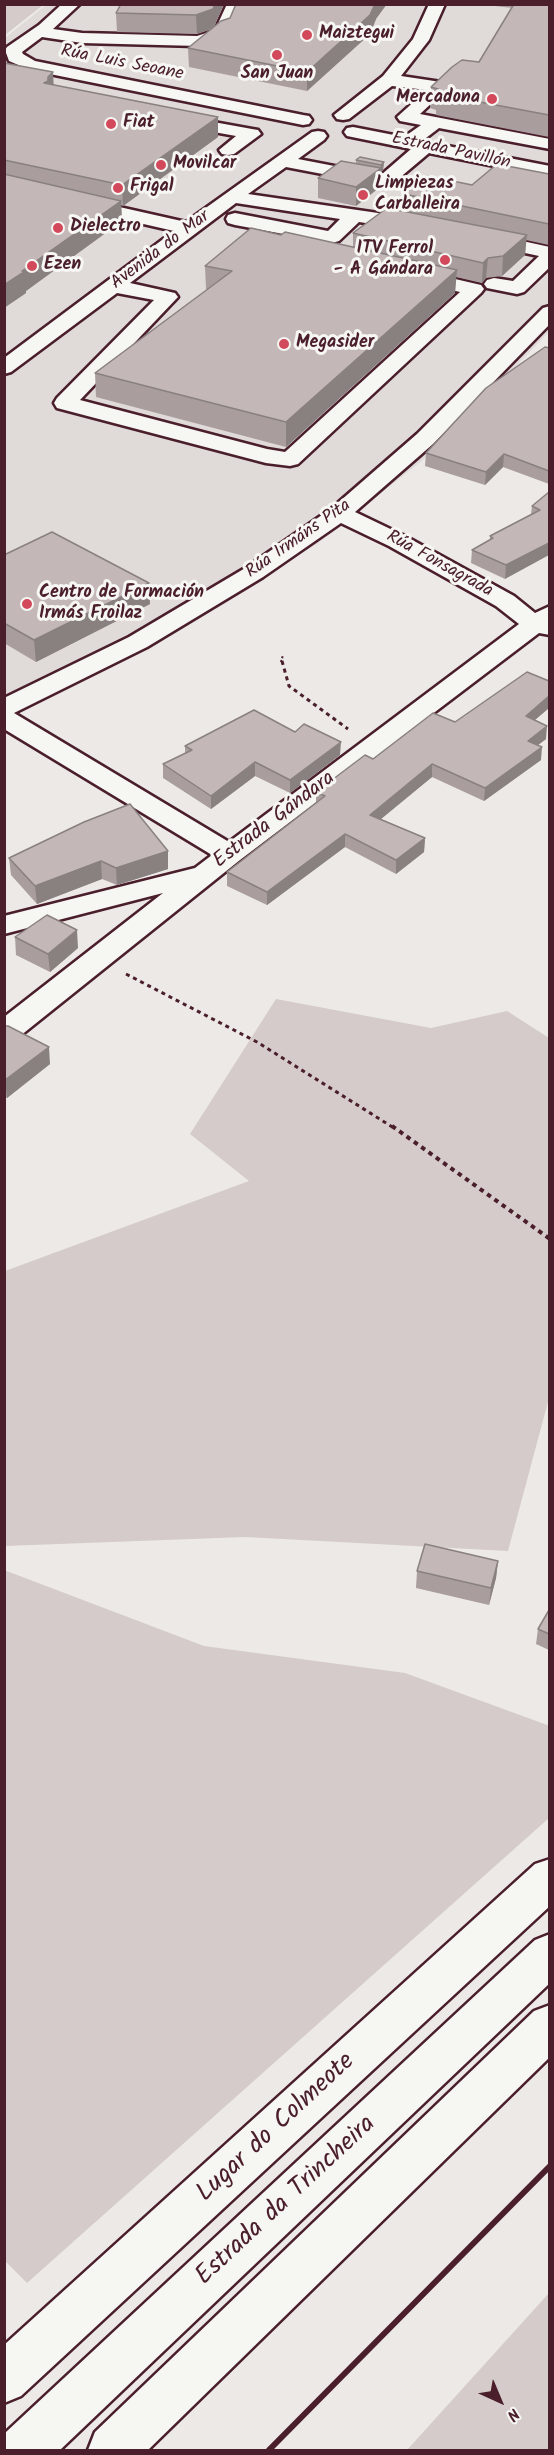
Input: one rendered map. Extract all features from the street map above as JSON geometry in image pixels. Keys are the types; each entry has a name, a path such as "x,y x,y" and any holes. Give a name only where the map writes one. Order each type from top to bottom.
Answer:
{"main road":[{"name":"Rúa Luis Seoane","path":"72,4 13,50 15,57 30,65 303,120"},
{"path":"39,32 82,38 198,41 222,33 235,4"},
{"path":"318,135 301,129 300,123 303,120 331,114 389,80 421,40 437,4"},
{"path":"171,93 188,80"},
{"path":"389,80 441,87 406,117 549,144"},
{"path":"192,98 155,112 252,134 228,150"},
{"path":"331,114 351,117 359,124 353,132"},
{"path":"407,142 436,122"},
{"name":"Estrada Pavillón","path":"318,135 339,136 353,132 549,172"},
{"name":"Avenida do Mar","path":"4,368 318,135"},
{"path":"283,161 325,170 378,166 426,146"},
{"path":"4,186 190,229"},
{"path":"232,197 345,239"},
{"path":"210,214 345,239"},
{"path":"252,240 345,239 438,229"},
{"path":"460,234 522,272"},
{"path":"114,286 168,297 65,404 266,456 291,459 474,289 392,271"},
{"name":"Rúa Irmáns Pita","path":"4,708 148,636 255,572 340,513 541,338 549,312"},
{"name":"Rúa Fonsagrada","path":"340,513 398,541 544,622"},
{"name":"Estrada Gándara","path":"4,1033 230,854 544,622"},
{"path":"4,718 230,854"},
{"path":"4,924 206,873"},
{"name":"Lugar do Colmeote","path":"4,2379 549,1878"},
{"name":"Estrada da Trincheira","path":"24,2451 549,1954"},
{"path":"113,2451 549,2026"}],"path":[{"path":"283,655 281,663 289,686 372,747"},
{"path":"125,974 257,1042 391,1126 549,1239"}],"shaded area":[{"path":"5,4 43,4 43,5 5,35"},
{"path":"46,5 549,5 549,332 434,451 317,544 134,653 5,721 5,38"},
{"path":"276,999 431,1028 507,1011 549,1038 549,1398 508,1551 245,1537 5,1546 5,1271 249,1181 190,1134"},
{"path":"4,1570 204,1646 405,1673 550,1726 549,1818 27,2283 4,2260"},
{"path":"549,2293 549,2450 407,2450"}],"building":[{"path":"121,4 215,4 213,9 196,15 116,13"},
{"path":"236,4 375,4 370,15 307,72 188,48 221,21 230,18"},
{"path":"514,4 549,4 549,115 437,94 441,90 431,87 452,67 462,60 479,62"},
{"path":"4,63 53,72 48,77 48,81 44,83 218,117 122,185 4,160"},
{"path":"360,157 384,162 381,165 356,160"},
{"path":"341,161 381,168 356,187 318,178"},
{"path":"497,164 549,174 549,224 404,194 428,176 472,185"},
{"path":"4,174 121,201 4,285"},
{"path":"387,208 527,235 503,256 488,258 483,263 353,233"},
{"name":"Megasider","path":"251,228 281,235 285,232 457,270 286,422 95,373 232,271 205,266"},
{"path":"545,347 549,348 549,471 504,454 486,472 426,453 486,388"},
{"path":"549,492 549,543 506,565 472,550 493,538 490,536 540,510 532,506"},
{"path":"52,532 149,583 34,640 4,623 4,555"},
{"path":"527,672 549,681 549,696 526,716 547,726 528,741 542,747 485,788 432,764 370,815 425,838 396,860 345,834 267,892 227,872 325,796 316,792 365,755 373,759 433,713 455,722"},
{"path":"254,710 295,732 304,724 341,742 290,780 255,762 211,796 163,764 192,750 185,746"},
{"path":"130,804 168,851 116,868 101,861 35,886 9,858 84,822"},
{"path":"47,915 77,930 48,954 15,937"},
{"path":"4,1026 49,1047 5,1080"},
{"path":"425,1544 498,1561 491,1588 417,1571"},
{"path":"549,1610 549,1634 538,1629"}],"railway":[{"path":"269,2450 550,2166"}],"place":[{"name":"Maiztegui","path":"307,35"},
{"name":"San Juan","path":"277,55"},
{"name":"Mercadona","path":"492,99"},
{"name":"Fiat","path":"111,124"},
{"name":"Movilcar","path":"161,165"},
{"name":"Frigal","path":"118,188"},
{"name":"Limpiezas Carballeira","path":"363,195"},
{"name":"Dielectro","path":"58,228"},
{"name":"ITV Ferrol - A Gándara","path":"445,260"},
{"name":"Ezen","path":"32,266"},
{"name":"Megasider","path":"284,344"},
{"name":"Centro de Formación Irmás Froilaz","path":"27,604"}]}
